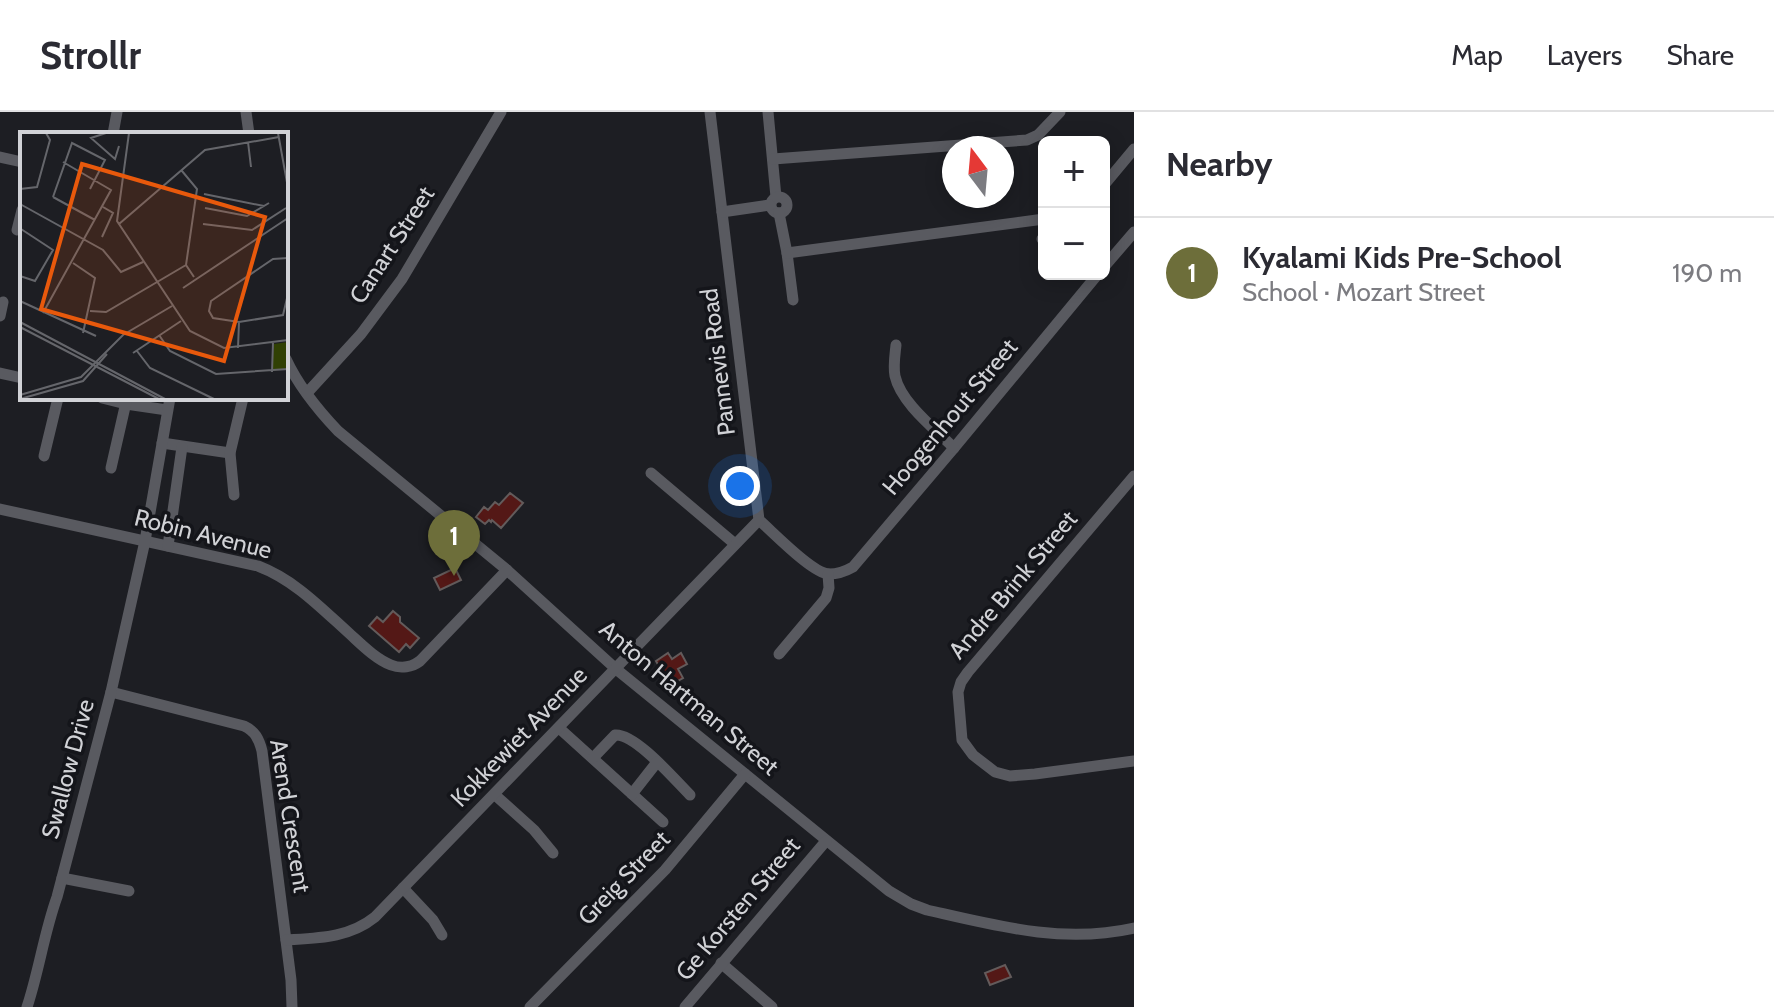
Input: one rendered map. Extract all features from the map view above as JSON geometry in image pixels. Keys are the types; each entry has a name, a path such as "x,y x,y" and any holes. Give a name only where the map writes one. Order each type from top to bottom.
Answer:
{"street":[{"path":"246,112 249,132"},
{"name":"Canart Street","path":"307,393 361,334 402,279 501,112"},
{"name":"Pannevis Road","path":"710,112 759,520"},
{"path":"768,112 775,205 787,253 793,300"},
{"path":"773,159 1027,140 1038,135 1060,112"},
{"path":"1110,178 1134,149"},
{"path":"0,157 20,162"},
{"path":"722,212 775,205"},
{"path":"17,230 20,218"},
{"path":"787,253 1038,220"},
{"path":"1110,260 1134,232"},
{"name":"Hoogenhout Street","path":"828,574 853,567 1090,280"},
{"path":"0,316 3,302"},
{"path":"896,345 894,374 902,393 954,448"},
{"name":"Anton Hartman Street","path":"288,363 294,376 338,431 507,570 616,669 889,891 927,910 1058,935 1098,935 1134,928"},
{"path":"0,373 20,378"},
{"path":"44,456 58,400"},
{"path":"234,495 230,453 243,400"},
{"path":"111,468 127,401 168,404"},
{"name":"Swallow Drive","path":"27,1007 111,692 145,541 168,404"},
{"path":"162,443 230,453"},
{"path":"168,546 182,447"},
{"path":"651,473 735,544"},
{"name":"Andre Brink Street","path":"1134,476 968,672 958,692 963,742 973,755 995,772 1003,775 1026,774 1134,761"},
{"name":"Robin Avenue","path":"0,509 258,566 299,589 375,655 393,666 414,665 420,661 507,570"},
{"path":"759,520 810,565 828,574 826,598 779,654"},
{"name":"Kokkewiet Avenue","path":"286,940 343,935 357,930 375,917 759,520"},
{"name":"Arend Crescent","path":"111,692 244,726 254,732 262,751 292,1007"},
{"path":"559,728 663,822"},
{"path":"593,758 619,734 635,741 690,795"},
{"path":"632,794 657,762"},
{"name":"Greig Street","path":"530,1007 665,870 745,774"},
{"path":"495,795 534,830 553,853"},
{"name":"Ge Korsten Street","path":"685,1007 826,841"},
{"path":"62,878 129,891"},
{"path":"403,888 433,920 442,935"},
{"path":"721,963 772,1007"}],"building":[{"path":"510,493 523,503 501,528 492,520 485,524 476,517 484,507 488,510 495,502 499,505"},
{"path":"455,568 461,580 440,590 434,578"},
{"path":"393,611 400,617 400,622 419,638 410,648 406,644 399,652 369,626 377,617 383,622"},
{"path":"668,653 672,659 681,653 687,664 678,669 683,678 674,683 669,674 665,677 656,661"},
{"path":"1005,965 1011,977 990,985 985,973"}],"place":[{"name":"Kyalami Kids Pre-School","path":"454,576"}]}
